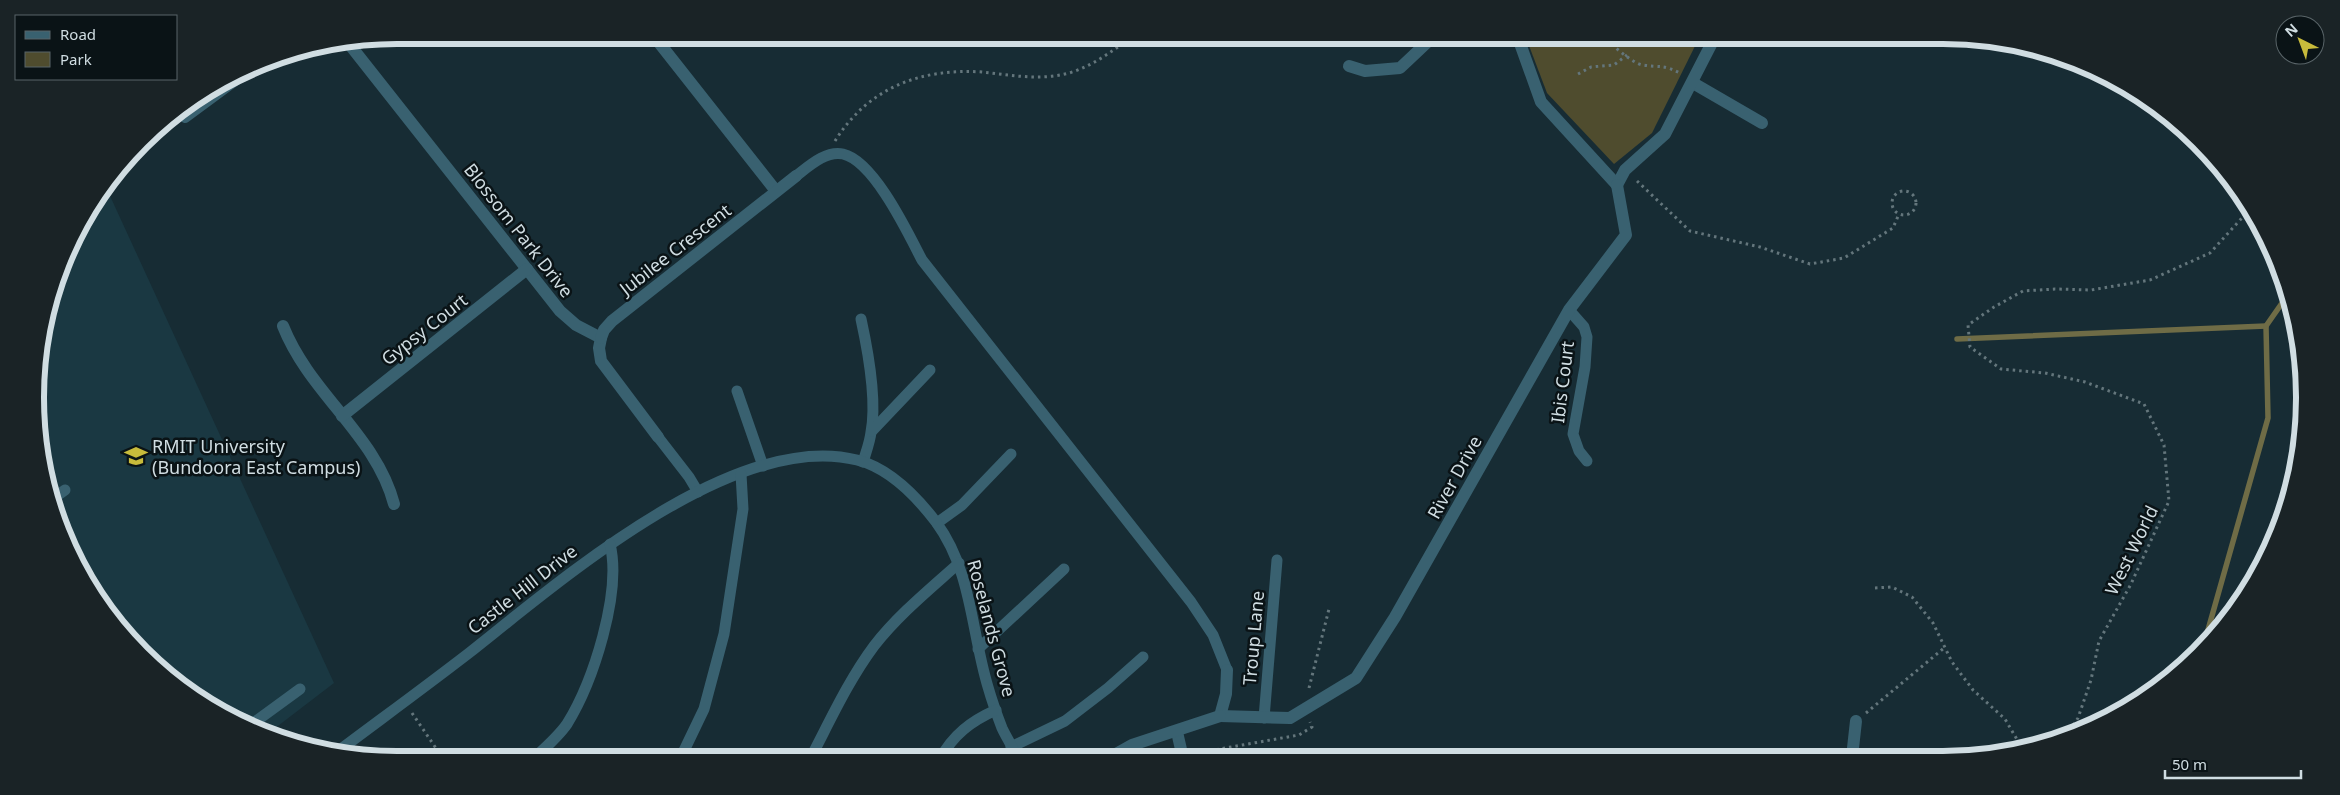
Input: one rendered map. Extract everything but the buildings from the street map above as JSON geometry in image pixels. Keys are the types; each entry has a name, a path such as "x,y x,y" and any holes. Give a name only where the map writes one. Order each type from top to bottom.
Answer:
{"street":[{"path":"660,44 776,191"},
{"path":"1349,66 1365,71 1400,68 1425,44"},
{"path":"1520,44 1542,102 1617,186 1625,170 1665,134 1694,82 1712,44"},
{"name":"Blossom Park Drive","path":"351,47 567,319 576,326 600,338"},
{"path":"1694,82 1762,123"},
{"path":"186,117 219,92"},
{"name":"Jubilee Crescent","path":"600,338 612,321 796,176"},
{"name":"River Drive","path":"1220,716 1290,718 1356,678 1395,617 1569,310 1626,236 1617,186"},
{"name":"Gypsy Court","path":"342,416 527,269"},
{"path":"283,326 298,358 380,468 390,488 394,504"},
{"path":"600,338 599,354 601,361 658,437"},
{"path":"1121,751 1132,745 1177,732 1220,716 1226,694 1227,670"},
{"path":"1853,751 1856,721"},
{"path":"1177,732 1181,751"}],"lane":[{"path":"796,176 825,156 843,154 861,165 878,183 897,210 922,260 1191,602 1213,635 1227,670"},
{"name":"Ibis Court","path":"1569,310 1579,320 1586,337 1585,367 1574,434 1576,444 1587,461"},
{"path":"861,319 869,361 872,431 863,462"},
{"path":"872,431 930,370"},
{"path":"737,391 763,466"},
{"path":"658,437 689,477 698,492"},
{"path":"937,523 962,505 1011,454"},
{"name":"Roselands Grove","path":"741,474 786,460 823,456 842,457 863,462 891,477 906,489 937,523 959,563 970,599 978,649 996,710 1013,751"},
{"path":"684,751 704,709 724,634 743,509 741,474"},
{"name":"Castle Hill Drive","path":"344,747 610,544 666,508 741,474"},
{"path":"58,495 65,490"},
{"path":"541,751 565,726 588,681 607,614 614,566 610,544"},
{"name":"Troup Lane","path":"1264,718 1277,560"},
{"path":"814,751 848,686 876,644 921,597 959,563"},
{"path":"978,649 1064,569"},
{"path":"1019,751 1065,721 1108,688 1143,657"},
{"path":"256,721 300,689"},
{"path":"944,751 959,732 976,719 996,710"}],"path":[{"path":"825,156 847,121 873,97 899,84 926,76 954,72 1044,77 1069,73 1103,57 1121,44"},
{"path":"1613,44 1640,65 1664,66 1694,82"},
{"path":"1578,74 1591,68 1614,65 1627,56"},
{"path":"1625,170 1690,231 1760,247 1810,264 1844,258 1893,228 1899,214"},
{"path":"1902,191 1910,193 1916,200 1915,208 1908,215 1899,214 1892,205 1894,196 1902,191"},
{"name":"West World","path":"2073,726 2078,718 2091,680 2099,641 2131,584 2169,501 2164,446 2144,404 2085,382 2045,373 2001,369 1970,348 1968,326 1994,307 2023,291 2055,289 2091,290 2150,280 2210,253 2245,214"},
{"path":"1875,588 1892,587 1912,596 1934,623 1952,662 1973,690 2005,719 2019,742"},
{"path":"1856,721 1944,648"},
{"path":"404,702 438,751"}],"shaded area":[{"name":"RMIT University (Bundoora East Campus)","path":"109,193 334,683 275,729 241,715 201,692 147,648 103,594 80,554 63,511 51,467 45,421 45,374 51,328 63,284 80,241"}],"green space":[{"path":"1528,44 1696,44 1652,133 1614,164 1547,93"}],"waterway":[{"path":"2208,632 2268,418 2266,326 2283,302"},
{"path":"1957,339 2266,326"}],"place":[{"name":"RMIT University (Bundoora East Campus)","path":"136,456"}]}
